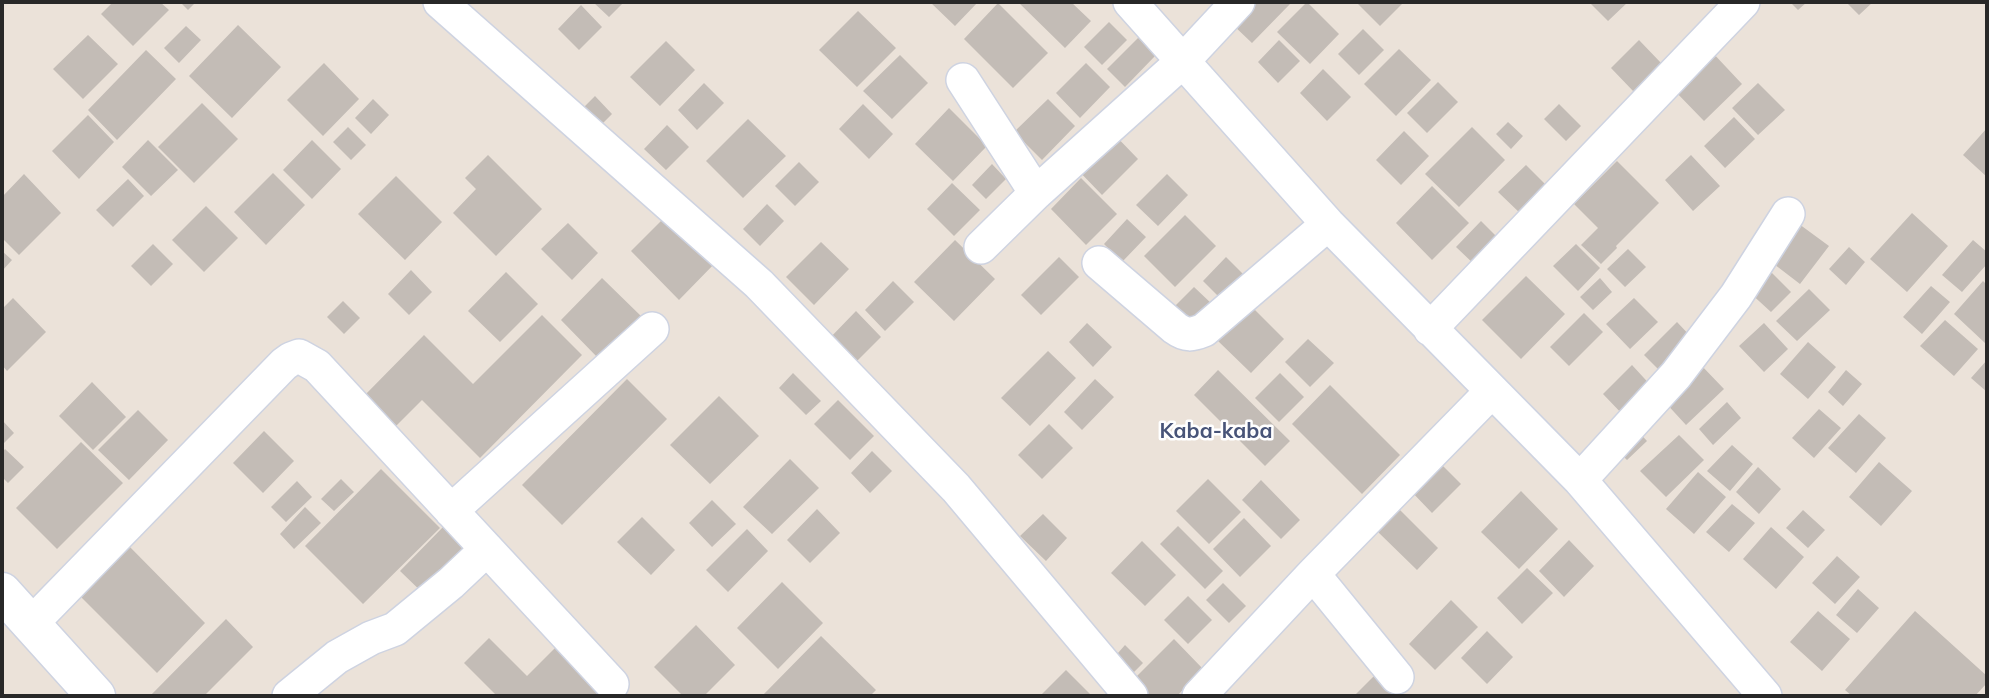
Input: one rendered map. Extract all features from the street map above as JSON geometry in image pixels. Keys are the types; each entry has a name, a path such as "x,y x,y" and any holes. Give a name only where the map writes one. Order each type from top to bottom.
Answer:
{"street":[{"path":"1130,2 1328,224 1580,480 1765,696"},
{"path":"981,247 1036,193 1182,62 1238,2"},
{"path":"1430,329 1743,2"},
{"path":"442,3 759,284 956,488 1131,696"},
{"path":"963,80 1036,193"},
{"path":"1580,480 1676,376 1736,296 1788,214"},
{"path":"1099,263 1175,328 1190,335 1204,330 1328,224"},
{"path":"451,511 652,329"},
{"path":"31,624 284,364 299,356 317,366 612,684"},
{"path":"1199,696 1313,574 1492,391"},
{"path":"289,696 337,657 370,638 395,629 487,549"},
{"path":"1313,574 1397,677"},
{"path":"2,592 96,696"}],"building":[{"path":"113,2 160,2 169,10 133,46 101,14"},
{"path":"180,2 196,2 188,10"},
{"path":"593,2 624,2 609,17"},
{"path":"930,2 978,2 955,26"},
{"path":"1018,2 1071,2 1091,21 1065,48"},
{"path":"1254,2 1290,4 1252,43 1232,24"},
{"path":"1307,2 1339,34 1310,64 1277,32"},
{"path":"1356,2 1404,2 1380,26"},
{"path":"1589,2 1628,2 1608,21"},
{"path":"1790,2 1807,2 1798,10"},
{"path":"1846,2 1873,2 1859,15"},
{"path":"998,3 1048,53 1013,88 964,39"},
{"path":"581,5 602,27 579,50 558,29"},
{"path":"858,11 896,48 857,87 819,50"},
{"path":"1109,22 1127,40 1102,65 1084,47"},
{"path":"238,25 281,67 232,118 189,76"},
{"path":"186,26 201,40 179,63 164,48"},
{"path":"1363,29 1384,50 1359,75 1338,54"},
{"path":"88,35 118,64 83,99 53,69"},
{"path":"1139,37 1156,55 1125,87 1107,69"},
{"path":"1279,40 1300,61 1278,83 1258,62"},
{"path":"1639,40 1662,64 1634,92 1611,68"},
{"path":"666,41 695,70 660,106 630,77"},
{"path":"1399,49 1431,80 1396,116 1364,84"},
{"path":"146,50 176,79 117,140 88,110"},
{"path":"1711,51 1742,84 1704,121 1672,88"},
{"path":"900,55 928,83 892,119 863,91"},
{"path":"324,63 359,99 323,136 287,100"},
{"path":"1086,63 1110,87 1080,118 1056,93"},
{"path":"1323,69 1351,97 1327,121 1300,93"},
{"path":"1438,82 1458,102 1427,133 1407,113"},
{"path":"704,83 724,103 697,130 678,110"},
{"path":"1758,83 1785,110 1758,135 1732,108"},
{"path":"595,96 612,114 601,125 584,107"},
{"path":"373,99 389,115 371,134 355,118"},
{"path":"1048,99 1075,126 1042,160 1014,132"},
{"path":"202,103 238,139 194,183 158,147"},
{"path":"863,104 893,134 869,159 839,129"},
{"path":"1559,104 1581,126 1566,141 1544,119"},
{"path":"949,108 987,146 953,181 915,144"},
{"path":"88,115 114,142 79,179 52,151"},
{"path":"1734,117 1755,139 1725,168 1704,146"},
{"path":"748,119 786,156 743,198 706,161"},
{"path":"1508,122 1523,136 1511,149 1496,134"},
{"path":"667,125 689,147 666,170 644,149"},
{"path":"348,127 366,145 351,160 333,142"},
{"path":"1472,127 1505,160 1459,207 1425,174"},
{"path":"1987,128 1987,177 1963,155"},
{"path":"1110,130 1138,159 1102,195 1074,166"},
{"path":"1404,131 1429,156 1401,185 1376,160"},
{"path":"148,140 178,170 151,196 122,167"},
{"path":"312,140 341,169 312,199 283,170"},
{"path":"488,155 542,209 496,256 453,213 476,189 465,178"},
{"path":"1691,155 1720,186 1693,211 1665,180"},
{"path":"1617,161 1659,203 1601,264 1581,245 1598,228 1574,204"},
{"path":"799,162 819,182 795,206 775,186"},
{"path":"992,164 1006,179 986,199 972,185"},
{"path":"1526,165 1549,188 1522,215 1498,192"},
{"path":"273,173 305,205 266,245 234,212"},
{"path":"24,174 61,213 19,255 2,238 2,197"},
{"path":"1167,174 1188,195 1158,226 1136,205"},
{"path":"396,176 442,222 405,260 358,214"},
{"path":"1081,178 1117,214 1086,245 1051,209"},
{"path":"128,179 144,196 113,227 96,210"},
{"path":"952,183 980,210 954,236 927,209"},
{"path":"1432,186 1469,223 1432,260 1396,223"},
{"path":"767,204 784,221 760,246 743,229"},
{"path":"206,206 238,238 204,272 172,240"},
{"path":"670,212 718,260 679,300 631,251"},
{"path":"1912,213 1948,246 1907,292 1870,259"},
{"path":"1185,215 1216,246 1175,287 1144,256"},
{"path":"1127,219 1146,237 1122,262 1104,244"},
{"path":"1481,221 1501,241 1476,266 1456,247"},
{"path":"568,223 598,253 572,280 541,249"},
{"path":"1799,224 1829,246 1800,284 1770,261"},
{"path":"955,240 995,279 954,321 914,282"},
{"path":"1973,240 1987,252 1987,264 1962,292 1942,275"},
{"path":"821,242 849,269 814,305 786,277"},
{"path":"153,244 173,264 151,286 131,266"},
{"path":"1576,244 1600,268 1578,291 1553,266"},
{"path":"1849,247 1865,262 1846,285 1829,269"},
{"path":"1628,249 1646,267 1625,287 1607,269"},
{"path":"2,251 12,260 2,271"},
{"path":"1059,257 1079,277 1041,315 1021,295"},
{"path":"1226,257 1244,275 1221,299 1203,281"},
{"path":"411,270 432,292 409,315 388,294"},
{"path":"1769,270 1791,292 1771,312 1748,291"},
{"path":"506,272 538,304 500,342 468,311"},
{"path":"1526,276 1565,314 1521,359 1482,320"},
{"path":"602,278 642,317 599,359 561,320"},
{"path":"1600,278 1612,292 1593,310 1580,297"},
{"path":"893,281 914,302 885,331 865,310"},
{"path":"1983,281 1987,285 1985,343 1954,314"},
{"path":"1931,286 1950,302 1922,334 1903,317"},
{"path":"1194,287 1213,305 1190,328 1171,310"},
{"path":"1809,289 1830,310 1797,341 1776,321"},
{"path":"13,298 46,332 7,371 2,365 2,309"},
{"path":"1634,298 1658,322 1630,349 1606,324"},
{"path":"343,301 360,318 344,334 327,317"},
{"path":"1251,306 1284,339 1251,373 1217,340"},
{"path":"856,311 881,337 852,366 827,341"},
{"path":"1584,313 1603,332 1569,366 1550,347"},
{"path":"542,315 582,355 480,458 422,400 395,427 364,396 424,335 473,384"},
{"path":"1945,320 1978,349 1954,376 1920,346"},
{"path":"1677,322 1694,340 1660,371 1644,355"},
{"path":"1087,323 1112,347 1093,367 1069,342"},
{"path":"1764,323 1788,349 1764,372 1739,346"},
{"path":"1308,339 1334,363 1310,387 1285,362"},
{"path":"1808,342 1836,367 1808,399 1780,374"},
{"path":"1048,351 1076,378 1030,426 1001,398"},
{"path":"1987,360 1987,392 1971,378"},
{"path":"1700,364 1724,389 1686,425 1663,400"},
{"path":"1632,365 1655,390 1626,418 1603,394"},
{"path":"1218,370 1290,441 1265,466 1194,395"},
{"path":"1846,370 1862,384 1843,406 1828,392"},
{"path":"793,373 821,401 806,415 779,388"},
{"path":"1280,373 1304,397 1279,422 1255,398"},
{"path":"627,379 667,419 562,525 522,485"},
{"path":"1095,379 1114,397 1082,430 1064,412"},
{"path":"92,382 126,417 93,450 59,416"},
{"path":"1330,385 1400,455 1362,494 1292,424"},
{"path":"719,396 759,436 710,484 670,445"},
{"path":"838,400 874,436 850,460 814,424"},
{"path":"1727,402 1741,418 1713,445 1699,429"},
{"path":"1819,409 1841,428 1814,458 1792,438"},
{"path":"138,410 168,440 129,480 98,450"},
{"path":"1859,414 1886,438 1856,473 1828,448"},
{"path":"2,420 14,433 2,445"},
{"path":"1049,424 1073,448 1042,479 1018,455"},
{"path":"1634,427 1647,441 1627,460 1614,447"},
{"path":"264,431 294,461 263,493 233,463"},
{"path":"1679,435 1704,460 1666,497 1640,471"},
{"path":"81,442 123,483 57,549 16,508"},
{"path":"1732,445 1753,464 1730,491 1707,471"},
{"path":"5,449 24,467 8,483 2,477 2,453"},
{"path":"872,451 892,471 870,493 851,473"},
{"path":"790,459 819,488 772,534 743,507"},
{"path":"1437,460 1461,484 1432,513 1409,489"},
{"path":"1879,462 1912,491 1881,526 1849,497"},
{"path":"1758,467 1781,489 1759,514 1736,492"},
{"path":"381,469 440,528 363,604 305,546"},
{"path":"1698,472 1726,497 1694,534 1666,509"},
{"path":"341,479 354,492 334,511 321,499"},
{"path":"1208,479 1241,512 1209,544 1176,511"},
{"path":"1261,480 1300,520 1281,539 1242,500"},
{"path":"297,481 312,497 286,522 271,507"},
{"path":"1521,491 1558,529 1519,569 1481,532"},
{"path":"712,500 736,524 712,547 689,523"},
{"path":"1732,504 1755,523 1729,552 1706,532"},
{"path":"305,507 321,523 294,549 280,534"},
{"path":"817,509 840,533 810,563 787,540"},
{"path":"1399,509 1438,548 1417,570 1378,532"},
{"path":"1803,510 1825,530 1808,548 1786,528"},
{"path":"1043,514 1067,538 1046,561 1020,536"},
{"path":"642,517 675,550 651,575 617,542"},
{"path":"1244,518 1271,546 1240,577 1213,549"},
{"path":"445,525 474,554 429,599 400,571"},
{"path":"1178,526 1223,571 1205,589 1160,544"},
{"path":"1771,527 1804,557 1776,589 1743,559"},
{"path":"747,529 768,551 728,592 706,570"},
{"path":"1569,540 1594,566 1564,597 1539,571"},
{"path":"1142,541 1176,575 1145,606 1111,573"},
{"path":"125,542 205,623 157,673 76,592"},
{"path":"1837,556 1860,577 1835,604 1812,583"},
{"path":"1527,568 1553,593 1522,624 1497,598"},
{"path":"782,582 823,623 778,669 737,628"},
{"path":"1223,583 1246,606 1229,623 1206,600"},
{"path":"1858,589 1879,608 1857,633 1836,615"},
{"path":"1188,596 1212,620 1188,644 1164,620"},
{"path":"1451,600 1478,627 1435,670 1409,644"},
{"path":"1818,611 1850,639 1822,671 1790,642"},
{"path":"1915,611 1987,676 1987,683 1975,696 1852,696 1845,690"},
{"path":"226,619 253,647 204,696 150,696"},
{"path":"696,625 735,665 704,696 683,696 654,667"},
{"path":"1487,631 1513,657 1487,684 1461,658"},
{"path":"821,636 876,690 870,696 762,696"},
{"path":"489,638 527,676 556,647 606,696 497,696 464,663"},
{"path":"1174,639 1203,669 1177,696 1146,696 1132,681"},
{"path":"1125,645 1143,663 1128,678 1111,661"},
{"path":"1066,670 1092,696 1040,696"},
{"path":"1375,675 1397,696 1354,696"}],"district":[{"name":"Kaba-kaba","path":"1216,432"}]}
